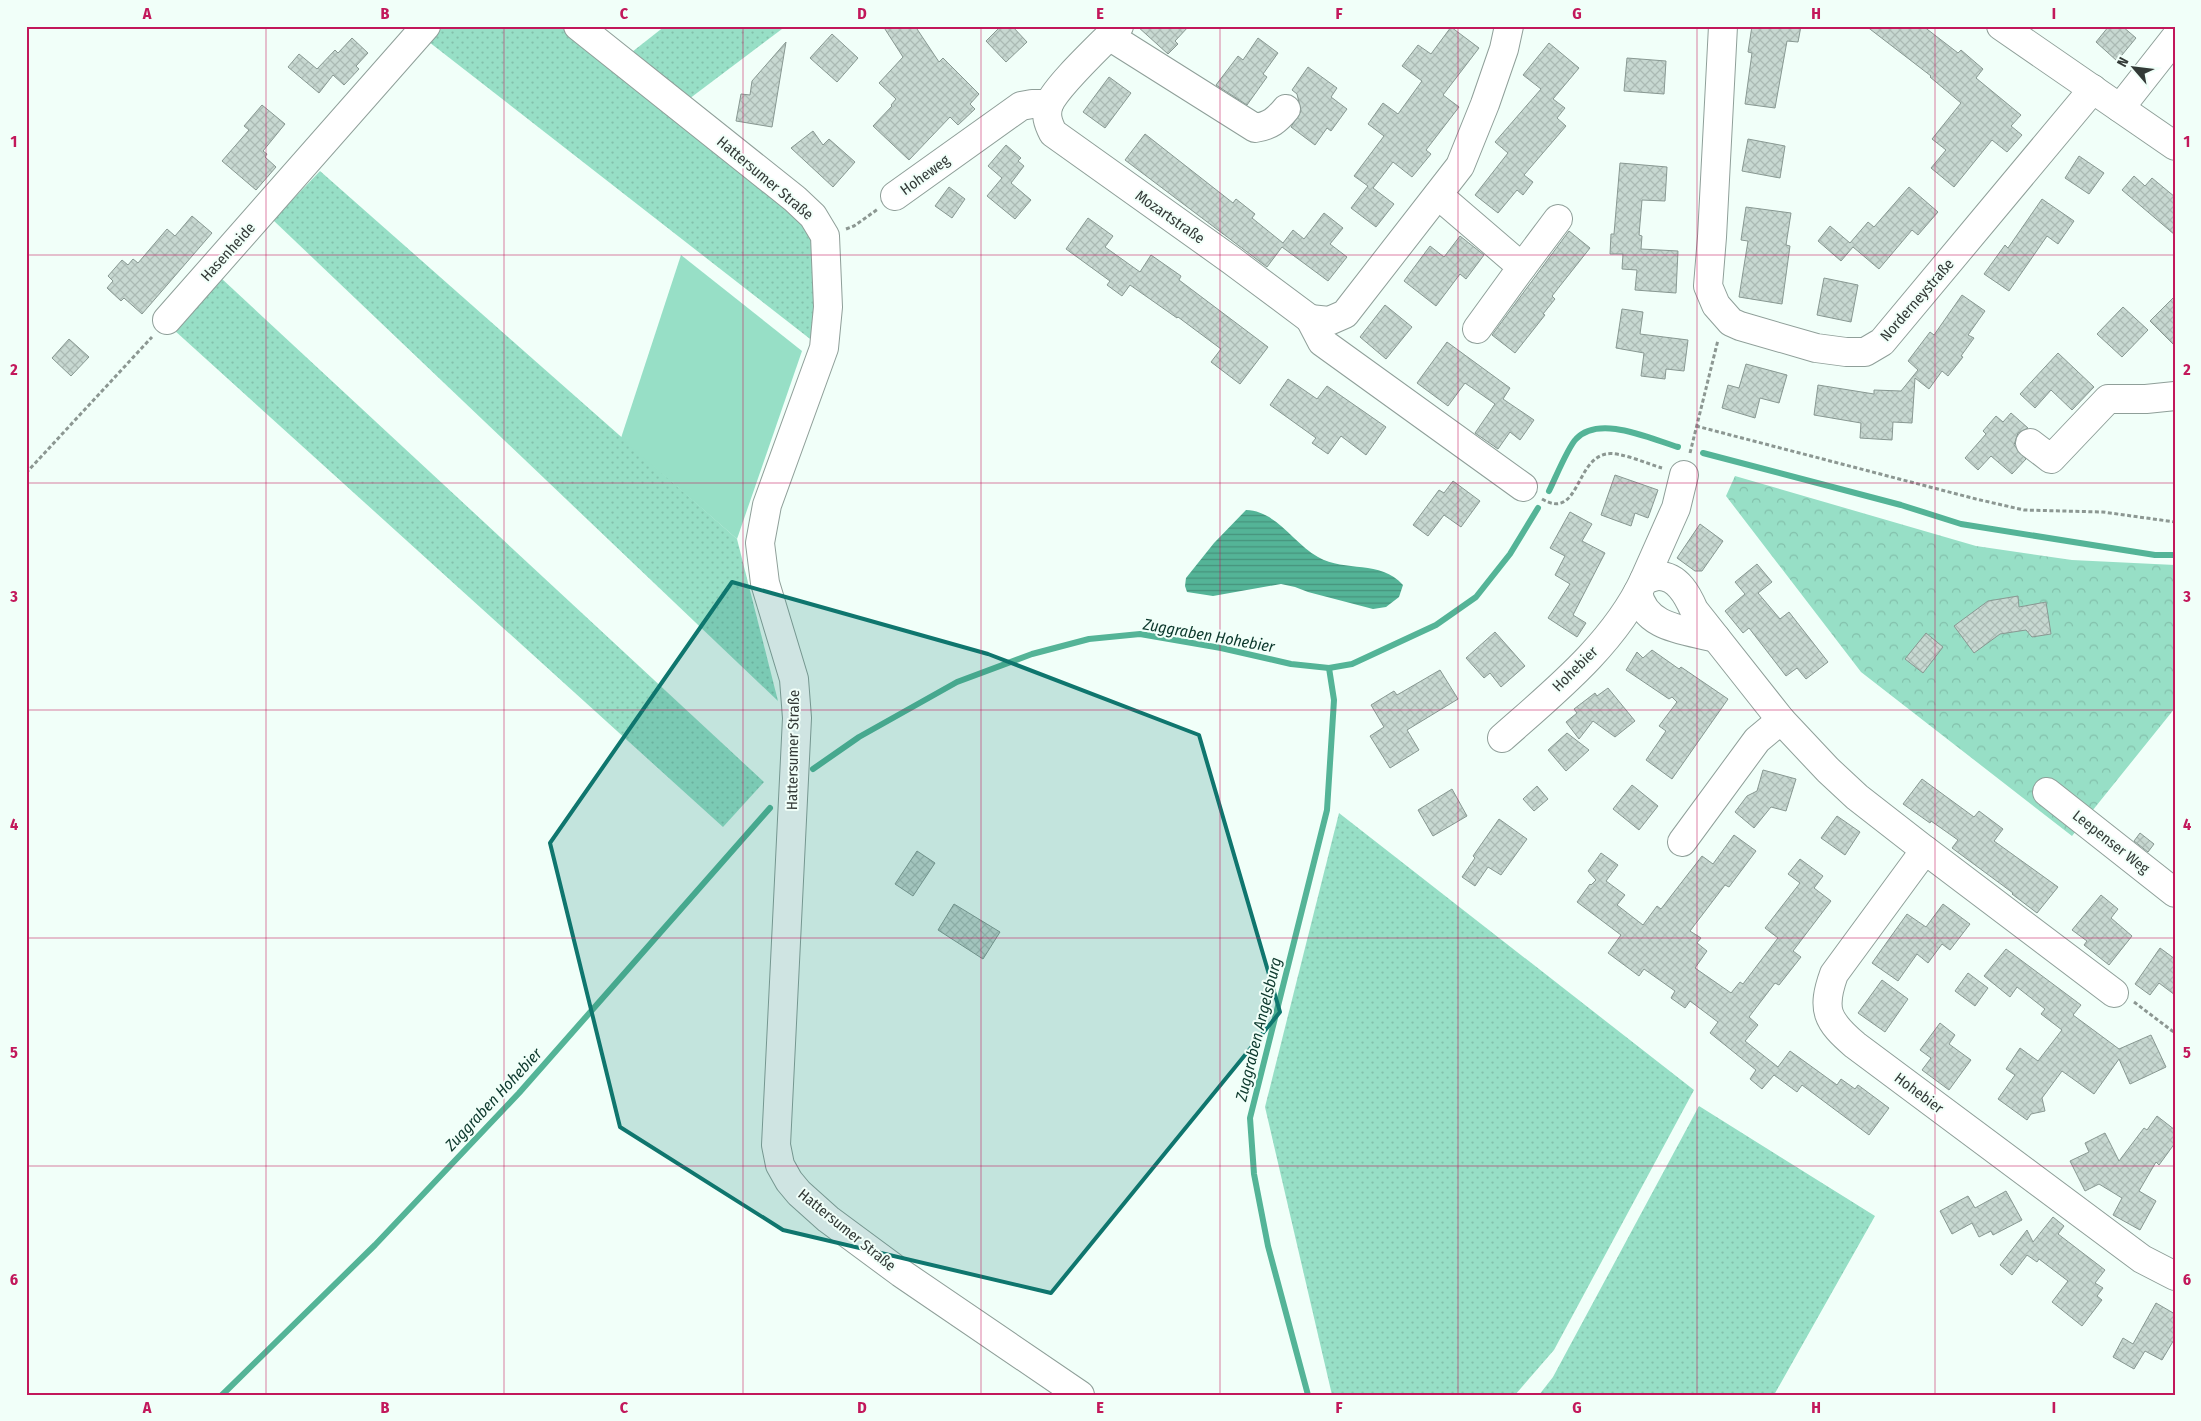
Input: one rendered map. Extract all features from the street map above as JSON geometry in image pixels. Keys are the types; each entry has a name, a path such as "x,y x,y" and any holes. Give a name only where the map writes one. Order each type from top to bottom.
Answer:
{"street":[{"name":"Hasenheide","path":"168,320 426,26"},
{"name":"Hattersumer Straße","path":"578,26 795,199 813,216 825,236 828,307 824,348 767,505 760,543 765,583 794,679 797,718 776,1145 780,1165 788,1181 828,1219 901,1273 1080,1395"},
{"path":"1310,319 1329,321 1345,314 1460,166 1504,49 1508,26"},
{"name":"Norderneystraße","path":"1723,26 1708,286 1716,304 1731,322 1816,348 1846,352 1865,352 1882,342 2093,89"},
{"path":"2001,26 2175,146"},
{"path":"1049,104 1061,87 1114,31 1255,128 1267,126 1278,119 1286,109"},
{"path":"2120,108 2175,38"},
{"name":"Hoheweg","path":"895,196 1020,106 1049,104"},
{"name":"Mozartstraße","path":"1049,104 1047,120 1054,133 1065,143 1231,260 1310,319 1322,342 1522,487"},
{"path":"1438,194 1522,267"},
{"path":"1477,329 1558,219"},
{"path":"2030,443 2051,459 2108,399 2146,400 2175,396"},
{"name":"Hohebier","path":"1502,738 1591,654 1619,623 1641,586 1676,508 1684,475"},
{"path":"1716,638 1681,631 1662,623 1640,603 1641,586 1659,576 1678,584 1688,595 1694,610 1781,720 1828,770 1857,796 1925,850 2114,993"},
{"path":"1682,842 1757,740 1781,720"},
{"name":"Leepenser Weg","path":"2047,792 2175,893"},
{"name":"Hohebier","path":"1925,850 1834,974 1827,1004 1830,1019 1836,1029 1855,1045 2012,1164 2142,1259 2175,1276"}],"path":[{"name":"Hoheweg","path":"825,236 854,226 895,196"},
{"path":"1522,487 1548,502 1561,505 1568,500 1588,464 1598,456 1608,453 1684,475 1725,315"},
{"path":"26,473 168,320"},
{"path":"1696,426 1976,500 2024,510 2102,512 2175,522"},
{"path":"2114,993 2130,998 2175,1033"}],"highlighted area":[{"path":"732,582 988,654 1199,735 1280,1012 1051,1293 783,1230 620,1127 550,843"}],"green space":[{"path":"443,26 563,26 776,192 809,231 820,265 814,342 429,42"},
{"path":"665,26 786,26 689,99 632,52"},
{"path":"320,171 737,539 778,701 273,220"},
{"path":"681,255 802,351 737,539 621,438"},
{"path":"221,278 764,782 723,827 174,330"},
{"path":"1735,476 1976,546 2072,560 2175,565 2175,708 2072,836 1861,672 1726,496"},
{"path":"1339,813 1694,1090 1554,1350 1515,1395 1332,1395 1265,1107"},
{"path":"1699,1106 1875,1216 1774,1395 1539,1395 1553,1377"}],"shaded area":[{"path":"1246,510 1267,516 1309,551 1329,562 1373,569 1394,577 1403,585 1399,597 1386,607 1373,609 1281,584 1213,596 1187,592 1185,586 1186,578 1214,543"}],"building":[{"path":"883,26 915,26 939,62 943,58 979,94 970,104 975,109 958,125 950,117 909,160 873,126 896,99 879,83 903,57"},
{"path":"1001,26 1012,26 1027,42 1006,62 986,41"},
{"path":"1137,26 1189,26 1175,41 1178,44 1168,54"},
{"path":"1752,26 1801,26 1798,42 1787,41 1775,108 1745,104 1752,53 1748,52"},
{"path":"1866,26 1923,26 1958,53 1961,50 1983,69 1976,78 2021,115 2011,126 2022,135 2007,152 1992,140 1954,187 1931,168 1946,150 1932,139 1961,103 1931,76"},
{"path":"2109,26 2122,26 2136,38 2117,61 2096,42"},
{"path":"1451,27 1479,48 1443,95 1459,107 1426,150 1431,154 1412,177 1393,162 1373,188 1394,204 1376,227 1351,208 1368,186 1354,176 1384,136 1368,124 1383,103 1398,114 1422,81 1402,66 1418,45 1431,54"},
{"path":"832,34 858,58 837,82 810,58"},
{"path":"352,38 368,53 356,66 359,69 344,85 333,75 319,93 288,67 299,54 317,69 335,50 338,53"},
{"path":"1258,38 1278,53 1263,74 1267,77 1247,105 1216,85 1238,56 1243,60"},
{"path":"786,42 772,127 736,121 741,94 750,95 752,81"},
{"path":"1549,43 1579,68 1553,99 1565,108 1557,118 1566,126 1524,175 1533,182 1523,195 1517,190 1498,213 1475,195 1508,153 1495,142 1541,89 1523,75"},
{"path":"1627,58 1666,61 1664,94 1624,91"},
{"path":"1308,67 1337,88 1331,97 1347,109 1331,131 1327,128 1315,145 1291,127 1301,111 1297,94 1292,90"},
{"path":"1109,77 1131,93 1105,128 1083,112"},
{"path":"262,105 285,124 263,151 267,154 265,157 276,167 256,190 222,161 249,130 244,126"},
{"path":"813,131 823,145 829,139 855,162 833,187 791,148"},
{"path":"1145,134 1233,203 1236,199 1255,214 1252,218 1283,243 1293,230 1304,239 1324,213 1343,228 1330,244 1347,257 1328,281 1282,247 1267,267 1125,160"},
{"path":"1748,139 1785,146 1780,178 1742,171"},
{"path":"1006,145 1021,158 1018,161 1024,166 1011,183 1031,200 1015,219 987,196 1002,178 988,166"},
{"path":"2079,156 2104,173 2089,194 2065,178"},
{"path":"1620,163 1667,167 1665,201 1642,200 1639,235 1642,236 1641,249 1678,251 1676,293 1635,290 1637,270 1622,269 1623,254 1610,254 1611,234 1614,234"},
{"path":"2134,176 2145,186 2152,178 2175,197 2175,235 2122,190"},
{"path":"949,187 965,199 952,218 935,206"},
{"path":"1909,187 1938,212 1918,235 1912,230 1879,269 1853,247 1841,261 1818,241 1830,226 1850,243 1868,222 1874,227"},
{"path":"2042,199 2074,221 2058,244 2047,236 2009,291 1984,274 2005,245 2008,248"},
{"path":"1746,207 1791,213 1786,245 1790,246 1782,304 1739,297 1748,241 1741,240"},
{"path":"192,216 212,233 142,314 124,298 121,301 107,288 113,281 108,276 122,260 128,265 133,259 138,263 167,229 175,236"},
{"path":"1088,218 1113,236 1105,247 1140,272 1151,255 1181,276 1179,280 1268,347 1240,384 1211,362 1221,349 1130,285 1122,296 1107,285 1110,281 1066,249"},
{"path":"1569,231 1590,248 1552,296 1555,299 1543,314 1545,315 1515,353 1492,335"},
{"path":"1460,236 1484,255 1466,279 1460,274 1436,306 1404,281 1430,246 1444,257"},
{"path":"1824,278 1858,285 1851,322 1817,315"},
{"path":"1962,295 1985,311 1968,335 1974,338 1961,356 1963,357 1948,376 1942,371 1929,389 1915,378 1912,423 1893,422 1892,440 1860,438 1861,423 1814,415 1818,385 1874,394 1874,390 1901,391 1918,370 1908,361 1930,332 1934,335"},
{"path":"2175,296 2175,346 2150,321"},
{"path":"1385,305 1412,327 1386,359 1360,337"},
{"path":"2123,307 2148,330 2122,357 2097,334"},
{"path":"1622,309 1643,312 1640,334 1688,340 1684,371 1666,369 1665,379 1641,376 1644,353 1616,348"},
{"path":"69,339 89,357 71,376 52,358"},
{"path":"1447,342 1510,388 1503,399 1534,420 1520,440 1510,432 1498,449 1475,433 1495,404 1465,383 1448,406 1417,383"},
{"path":"2058,353 2094,387 2072,410 2051,390 2035,408 2020,394"},
{"path":"1746,364 1787,375 1779,403 1760,398 1755,418 1722,408 1728,385 1739,388"},
{"path":"1288,379 1317,399 1327,386 1386,427 1366,455 1341,436 1328,454 1312,443 1316,438 1270,405"},
{"path":"2011,413 2028,428 2018,433 2014,445 2026,459 2012,474 1991,456 1978,470 1965,458 1986,434 1983,431 1996,416 2003,422"},
{"path":"1615,475 1658,490 1648,518 1635,513 1631,526 1601,515"},
{"path":"1453,481 1480,501 1461,527 1444,515 1428,536 1413,525 1439,490 1444,493"},
{"path":"1570,512 1592,524 1582,541 1605,553 1573,615 1586,623 1577,637 1548,618 1570,584 1555,575 1565,556 1550,548"},
{"path":"1700,524 1723,541 1702,571 1695,571 1677,558"},
{"path":"1757,564 1772,582 1758,593 1780,619 1789,612 1828,662 1806,679 1797,668 1786,676 1749,628 1743,633 1725,611 1745,594 1735,582"},
{"path":"2018,596 2019,607 2046,602 2051,634 2032,637 2026,630 2000,634 1974,653 1954,626 1988,601"},
{"path":"1495,632 1525,666 1501,687 1490,673 1484,678 1466,658"},
{"path":"1926,633 1943,647 1923,673 1905,659"},
{"path":"1652,650 1728,699 1672,779 1646,760 1666,731 1659,726 1677,702 1672,697 1669,699 1626,670 1637,652 1643,658"},
{"path":"1440,670 1458,699 1407,730 1419,750 1390,768 1370,736 1384,727 1371,705 1394,691 1397,695"},
{"path":"1608,688 1635,721 1615,737 1593,721 1579,739 1566,722 1577,713 1574,709 1595,693 1597,696"},
{"path":"1567,733 1589,750 1566,771 1548,750"},
{"path":"1763,770 1796,779 1786,811 1771,807 1754,828 1735,812 1747,796 1757,791"},
{"path":"1922,779 1974,817 1979,811 2003,829 1994,841 2058,887 2037,913 1952,848 1958,840 1903,804"},
{"path":"1632,785 1658,806 1639,830 1613,809"},
{"path":"1537,786 1548,799 1534,811 1523,799"},
{"path":"1452,789 1467,816 1433,836 1418,810"},
{"path":"1837,816 1860,832 1845,855 1821,838"},
{"path":"1499,819 1527,839 1501,875 1488,867 1475,886 1462,877 1475,858 1473,856"},
{"path":"2140,833 2154,844 2148,852 2134,841"},
{"path":"1734,835 1756,851 1729,887 1725,885 1690,931 1701,938 1697,943 1707,951 1695,968 1731,993 1740,982 1743,984 1778,938 1765,928 1800,883 1788,874 1800,859 1823,876 1814,888 1831,901 1793,951 1801,957 1779,985 1775,983 1749,1017 1758,1025 1745,1041 1778,1067 1790,1051 1837,1085 1841,1079 1855,1089 1858,1085 1889,1108 1869,1135 1802,1085 1797,1092 1774,1075 1762,1089 1750,1079 1756,1070 1710,1033 1718,1022 1690,1001 1685,1008 1671,998 1675,991 1644,969 1639,976 1608,953 1621,935 1577,902 1590,884 1596,880 1588,871 1601,853 1618,865 1606,881 1625,895 1617,905 1643,925 1657,906 1661,909 1702,856 1713,864"},
{"path":"917,851 935,863 913,896 895,884"},
{"path":"2101,895 2118,909 2111,918 2132,936 2109,965 2084,945 2087,941 2072,930"},
{"path":"954,904 1000,932 983,959 938,930"},
{"path":"1943,904 1970,924 1950,950 1942,944 1928,963 1917,954 1898,981 1872,963 1907,914 1926,927"},
{"path":"2160,948 2175,959 2175,995 2159,983 2150,995 2135,984"},
{"path":"2006,949 2081,1005 2073,1015 2119,1049 2151,1035 2166,1067 2130,1084 2119,1059 2094,1094 2062,1071 2042,1098 2045,1111 2031,1114 2027,1120 1998,1099 2015,1075 2006,1069 2020,1048 2038,1061 2062,1030 2041,1014 2045,1009 2017,987 2010,997 1984,976"},
{"path":"1968,973 1988,988 1975,1006 1955,991"},
{"path":"1882,980 1908,999 1885,1032 1858,1013"},
{"path":"1940,1023 1955,1035 1949,1044 1971,1060 1949,1090 1922,1070 1931,1058 1920,1050"},
{"path":"2157,1116 2175,1130 2175,1143 2159,1165 2156,1162 2139,1191 2156,1201 2140,1230 2113,1215 2122,1198 2099,1184 2085,1191 2070,1161 2089,1152 2085,1143 2105,1133 2119,1161 2144,1128 2147,1130"},
{"path":"2006,1191 2022,1220 1993,1235 1991,1231 1979,1237 1972,1223 1952,1234 1940,1211 1968,1196 1975,1208"},
{"path":"2053,1217 2064,1226 2058,1234 2105,1270 2095,1283 2103,1288 2097,1296 2102,1300 2082,1326 2052,1302 2068,1281 2039,1259 2037,1262 2027,1255 2012,1275 2000,1265 2027,1230 2033,1242"},
{"path":"2156,1303 2175,1314 2175,1338 2162,1360 2145,1351 2134,1369 2113,1357 2123,1338 2133,1344"}],"waterway":[{"path":"1549,491 1573,443 1586,432 1611,428 1640,434 1678,447"},
{"path":"1703,453 1901,505 1961,524 2155,555 2175,555"},
{"name":"Zuggraben Hohebier","path":"813,769 859,737 957,682 1032,654 1089,639 1140,634 1221,648 1291,664 1329,668 1352,664 1436,625 1476,597 1510,554 1538,508"},
{"name":"Zuggraben Angelsburg","path":"1308,1395 1268,1246 1254,1174 1250,1118 1327,810 1334,700 1329,668"},
{"name":"Zuggraben Hohebier","path":"222,1395 375,1245 519,1093 770,808"}]}
